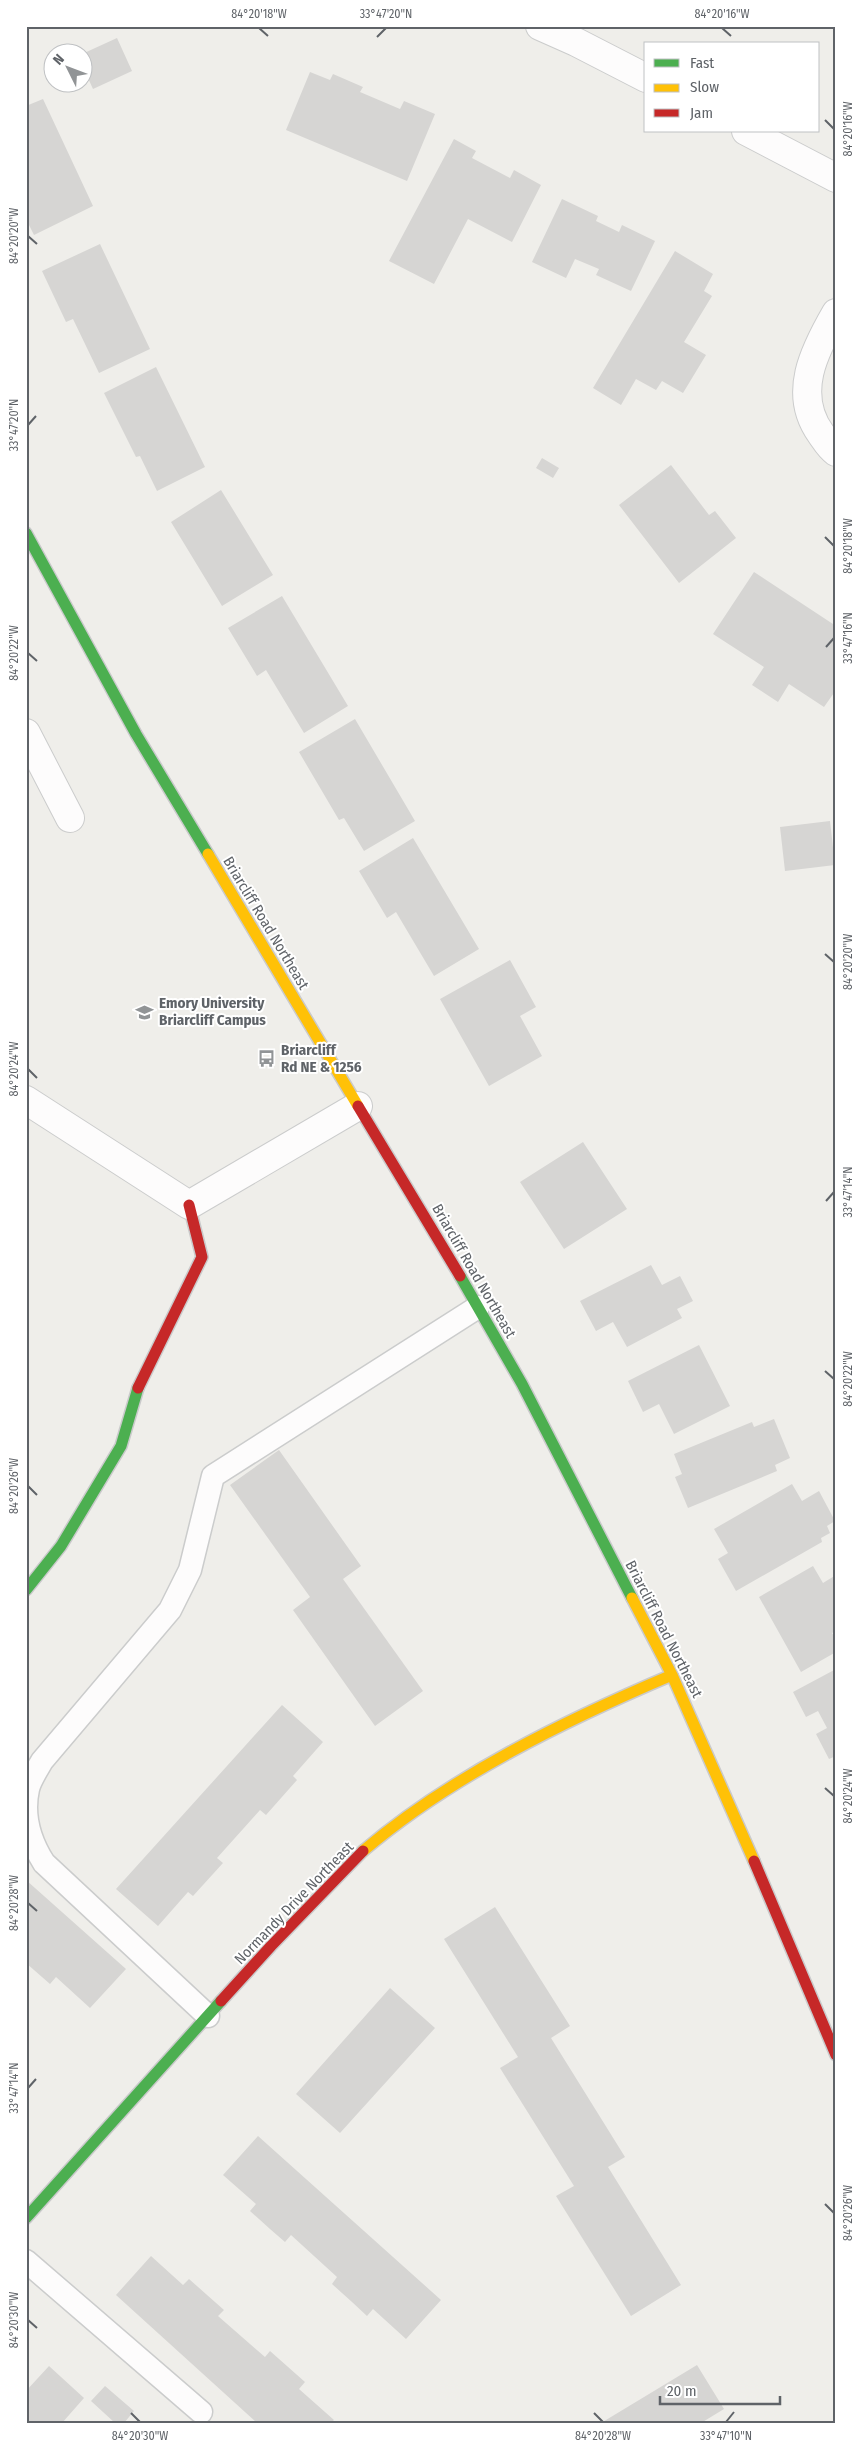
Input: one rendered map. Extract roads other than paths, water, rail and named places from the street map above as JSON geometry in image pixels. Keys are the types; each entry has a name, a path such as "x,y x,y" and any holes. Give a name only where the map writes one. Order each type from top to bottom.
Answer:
{"main road":[{"name":"Briarcliff Road Northeast","path":"26,533 136,734 358,1106 423,1211 522,1384 672,1675 772,1901 836,2055"},
{"path":"26,1590 61,1546 121,1446 137,1389 202,1257 189,1204"},
{"name":"Normandy Drive Northeast","path":"26,2218 319,1894 354,1858 431,1799 508,1754 615,1699 672,1675"}],"street":[{"path":"540,26 644,77"},
{"path":"748,132 836,178"},
{"path":"836,313 810,365 806,396 812,421 836,452"},
{"path":"26,733 70,818"},
{"path":"26,1100 189,1204 358,1106"}],"lane":[{"path":"208,2016 44,1863 30,1842 26,1816 28,1788 42,1761 170,1610 190,1570 212,1476 478,1307"},
{"path":"26,2261 201,2412"}],"place":[{"name":"Emory University Briarcliff Campus","path":"145,1012"},
{"name":"Briarcliff Rd NE & 1256","path":"267,1059"}]}
